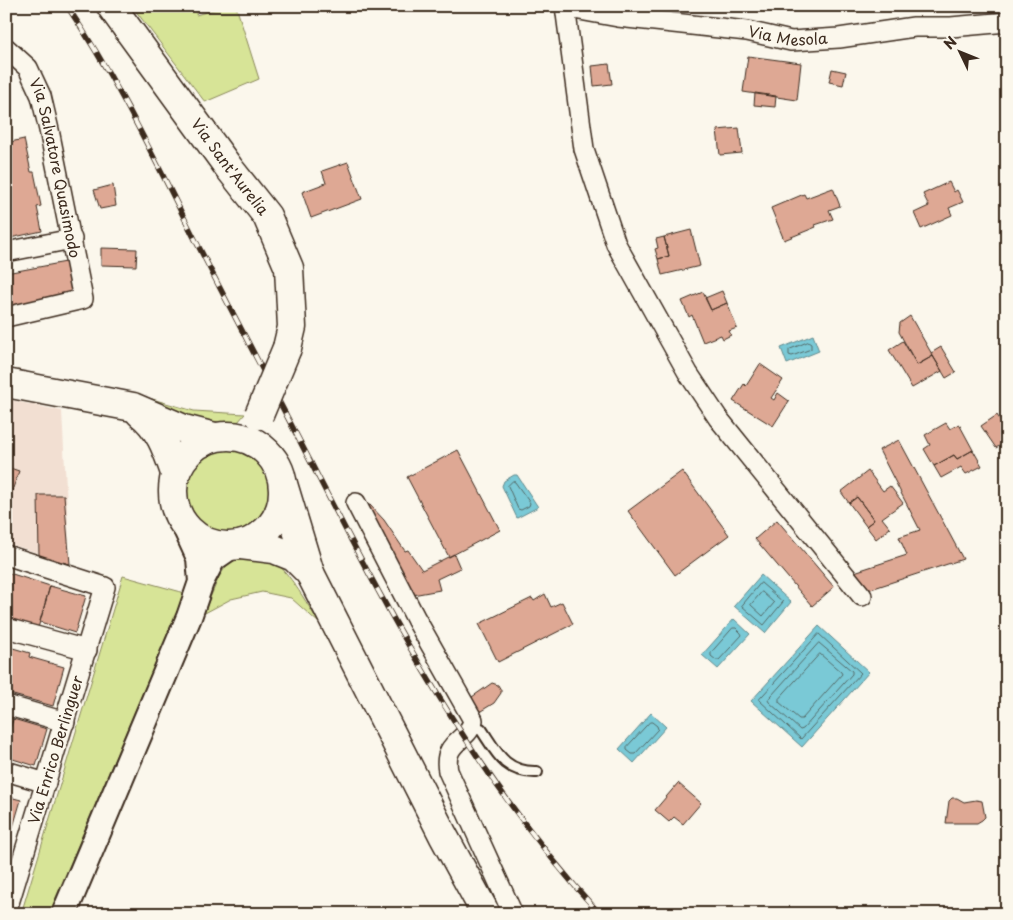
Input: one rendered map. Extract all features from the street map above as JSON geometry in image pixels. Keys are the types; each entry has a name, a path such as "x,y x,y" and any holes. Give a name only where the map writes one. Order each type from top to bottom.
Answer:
{"main road":[{"name":"Via Sant'Aurelia","path":"111,6 229,168 267,216 289,268 292,327 287,348 259,415"},
{"path":"6,383 133,407 184,429 247,438 268,452"},
{"path":"133,407 150,421 164,441 175,473"},
{"path":"310,573 294,557 274,549 218,545 204,541 192,533 176,512 173,499 175,473 182,460 191,450 202,442 225,436 259,415 268,452 280,472 310,573 443,835 486,914"},
{"path":"236,545 256,539 268,529 278,515 282,500 283,484"}],"street":[{"path":"565,6 584,149 616,244 688,373 718,418 862,596"},
{"name":"Via Mesola","path":"570,6 574,9 618,17 747,31 791,41 838,38 914,27 1007,22"},
{"name":"Via Salvatore Quasimodo","path":"6,48 28,68 41,96 83,299 6,317"},
{"path":"6,252 72,239"},
{"path":"356,503 416,619 473,720 472,728 451,748 446,762 448,771 513,914"},
{"path":"183,523 200,558 200,582"},
{"path":"64,914 189,616 200,582 214,559 236,545"},
{"name":"Via Enrico Berlinguer","path":"6,555 105,587 6,913"},
{"path":"6,628 87,650"},
{"path":"6,704 65,722"},
{"path":"6,771 46,783"}],"lane":[{"path":"472,728 481,729 502,760 515,770 537,772"}],"shaded area":[{"path":"6,399 62,411 70,563 6,543"}],"green space":[{"path":"132,6 198,6 196,15 226,6 236,6 259,79 205,102"},
{"path":"152,399 194,411 245,414 229,432 216,432 195,428 179,420"},
{"path":"226,446 242,449 250,453 262,465 266,473 269,489 266,505 262,513 250,525 242,529 226,532 210,529 202,525 190,513 186,505 183,489 186,473 190,465 202,453 210,449"},
{"path":"245,555 265,556 280,566 295,585 319,623 291,598 262,592 231,599 203,614 219,577 230,560"},
{"path":"123,576 185,593 49,914 21,914"}],"water":[{"path":"813,335 819,351 787,364 781,348"},
{"path":"517,475 538,507 517,518 502,486 504,481"},
{"path":"761,575 791,602 765,633 734,606"},
{"path":"734,619 750,634 718,669 702,655"},
{"path":"819,626 869,672 802,747 751,701"},
{"path":"651,713 666,727 634,763 619,749"}],"building":[{"path":"748,56 801,63 797,100 743,92"},
{"path":"609,64 612,84 594,86 592,66"},
{"path":"832,69 846,72 843,85 829,82"},
{"path":"755,93 776,96 775,107 754,105"},
{"path":"739,128 742,153 720,155 717,130"},
{"path":"24,139 31,172 34,172 41,206 37,207 42,231 10,238 6,219 6,143"},
{"path":"348,162 362,199 311,218 302,192 326,183 322,171"},
{"path":"949,182 954,192 957,190 963,202 949,208 952,215 921,229 914,213 929,206 923,194"},
{"path":"113,185 116,206 100,209 94,190"},
{"path":"833,188 840,206 829,210 833,219 815,225 816,227 784,240 771,208 804,194 806,198"},
{"path":"691,230 700,266 662,275 658,259 669,256 664,237"},
{"path":"664,237 669,256 658,259 655,249 658,248 656,239"},
{"path":"101,248 137,249 136,266 101,265"},
{"path":"66,262 72,294 6,307 6,273"},
{"path":"722,291 727,303 711,310 705,298"},
{"path":"703,292 711,310 727,303 737,328 729,331 731,335 723,339 721,335 703,342 692,315 689,317 682,301"},
{"path":"910,316 933,356 917,365 899,332 900,323"},
{"path":"903,341 917,365 933,356 942,371 912,388 889,350"},
{"path":"941,347 956,372 946,378 931,353"},
{"path":"760,364 783,380 771,398 774,400 778,393 789,401 773,426 733,401 744,384 746,386"},
{"path":"997,415 1007,430 1007,441 996,448 981,426"},
{"path":"946,423 950,429 959,424 973,450 957,459 954,455 934,466 924,449 930,445 925,435"},
{"path":"899,440 963,559 868,590 845,575 907,555 899,537 920,530 879,450"},
{"path":"458,450 500,530 449,557 407,477"},
{"path":"973,450 982,466 966,474 961,467 941,478 934,466 954,455 957,459"},
{"path":"6,453 11,455 7,467 19,471 6,508"},
{"path":"682,471 729,535 675,575 628,511"},
{"path":"868,471 883,491 890,486 903,503 882,518 890,528 876,539 866,526 874,520 857,497 849,503 841,492"},
{"path":"38,495 64,495 70,564 39,556"},
{"path":"857,497 874,520 866,526 849,503"},
{"path":"370,505 384,520 405,551 408,550 422,570 454,554 460,568 437,579 440,590 407,596 365,507"},
{"path":"777,520 834,587 812,606 755,539"},
{"path":"6,572 50,586 38,628 6,618"},
{"path":"50,586 86,596 75,633 40,622"},
{"path":"545,594 551,607 562,602 573,624 498,662 479,624 532,598 534,601"},
{"path":"6,646 30,653 29,657 64,667 53,706 6,693"},
{"path":"492,683 498,685 501,693 494,703 478,711 471,699 472,697"},
{"path":"6,717 13,719 6,742"},
{"path":"13,719 47,729 36,766 6,757 6,742"},
{"path":"678,783 701,803 683,824 674,817 669,822 655,810"},
{"path":"6,796 21,800 6,851"},
{"path":"952,798 957,798 964,802 982,801 985,817 977,823 946,823 949,801"}],"railway":[{"path":"67,6 122,96 338,516 403,636 474,752 513,808 555,862 600,914"}]}
